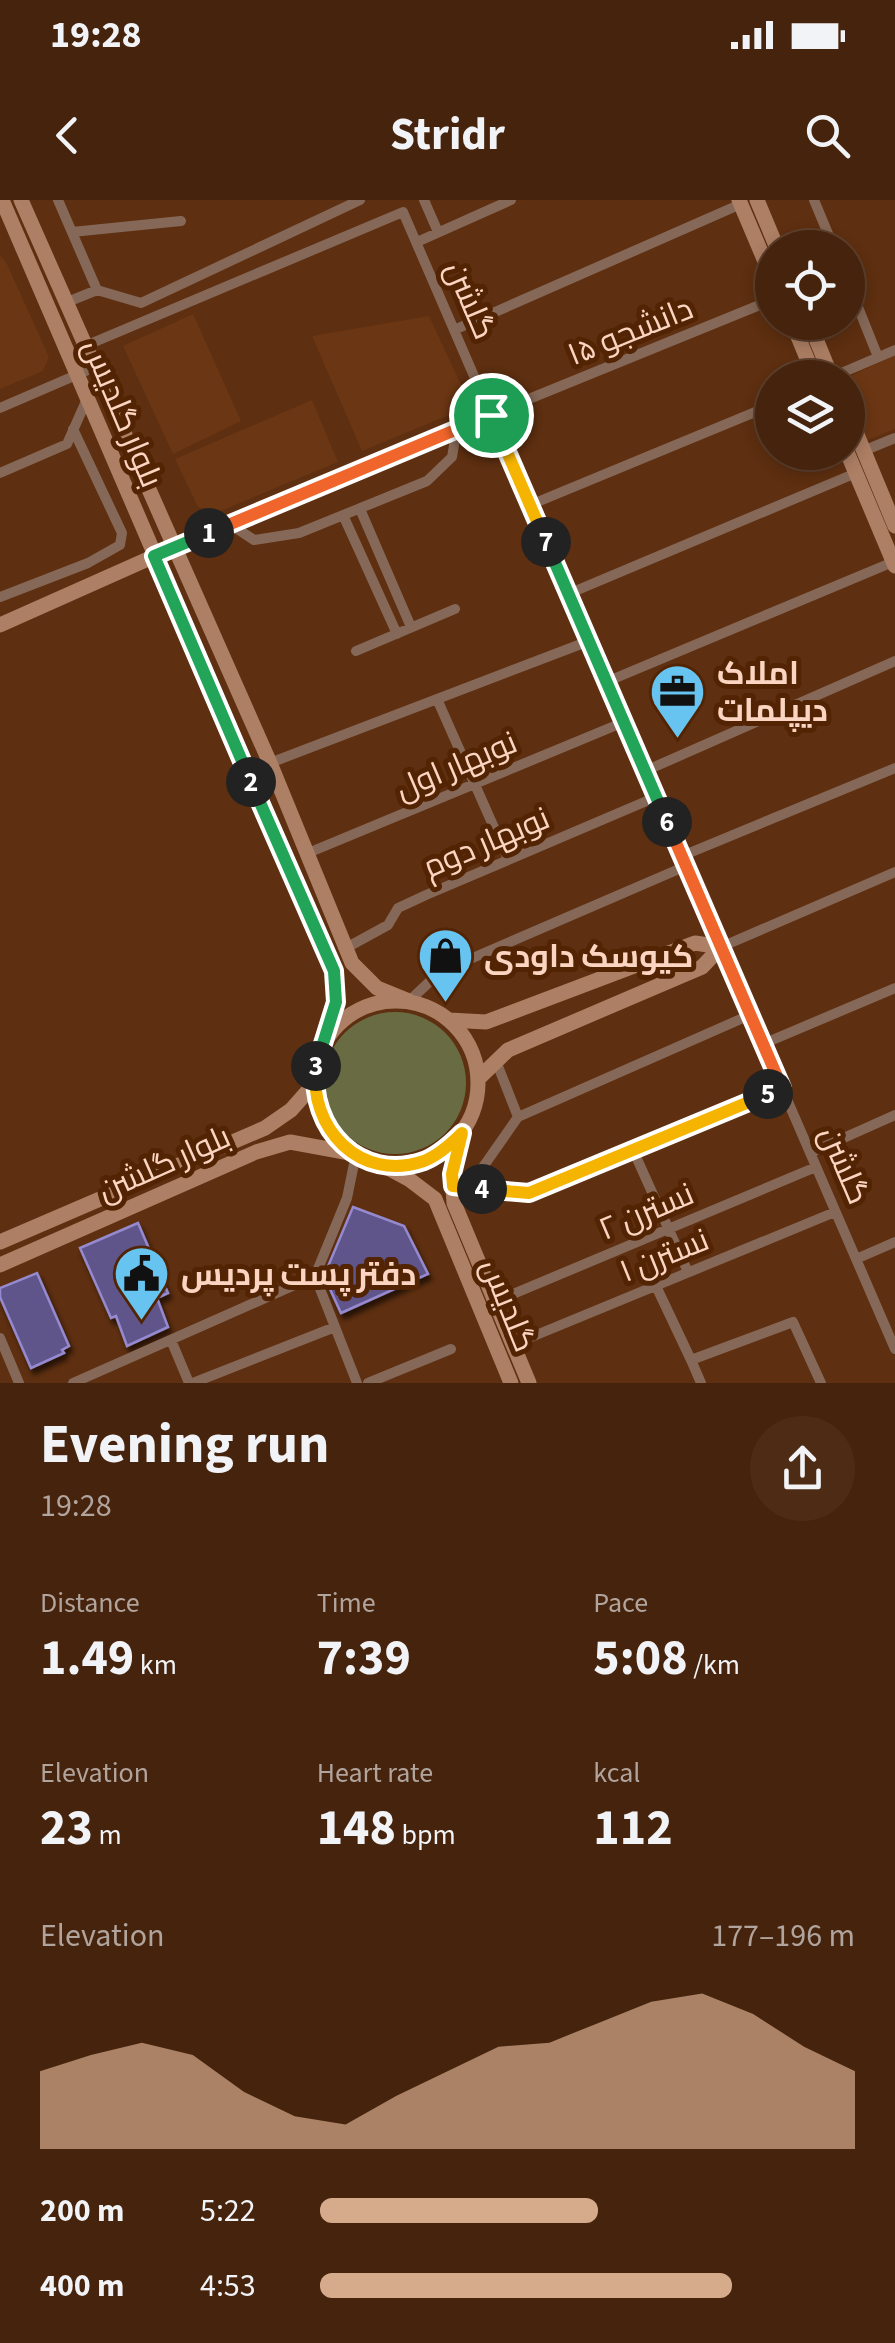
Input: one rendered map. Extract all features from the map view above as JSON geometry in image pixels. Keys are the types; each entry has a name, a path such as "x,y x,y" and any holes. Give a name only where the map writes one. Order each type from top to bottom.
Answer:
{"main road":[{"name":"بلوار گلدیس","path":"2,200 334,971 336,1002 327,1038"},
{"name":"بلوار گلدیس","path":"21,200 270,764 352,962 377,988 409,1002"},
{"path":"757,200 770,230"},
{"path":"740,202 755,238"},
{"path":"856,470 890,528"},
{"path":"863,470 890,528 894,564"},
{"path":"0,625 175,548"},
{"path":"239,754 262,746"},
{"path":"449,1020 486,1022 694,943 721,947"},
{"path":"479,1078 508,1050 702,967 721,947"},
{"path":"386,1001 409,1002 430,1008 464,1036 479,1078 472,1116 462,1133 445,1149 424,1160 401,1165 378,1163 338,1142 325,1125 316,1105 317,1060 327,1038 343,1020 386,1001"},
{"name":"بلوار گلشن","path":"0,1242 265,1128 292,1110 314,1084"},
{"name":"گلدیس","path":"462,1133 452,1174 461,1186 454,1203 529,1383"},
{"name":"بلوار گلشن","path":"0,1264 256,1152 290,1142 356,1154"},
{"name":"گلدیس","path":"378,1163 410,1180 435,1200 511,1383"},
{"path":"34,1228 43,1246"}],"street":[{"path":"58,200 97,290"},
{"path":"65,303 97,290 141,303 360,200"},
{"path":"416,242 511,200"},
{"path":"814,200 826,230"},
{"path":"85,346 424,202 438,232"},
{"path":"454,330 740,202"},
{"name":"گلشن","path":"402,212 895,1349"},
{"path":"72,232 181,221"},
{"name":"دانشجو ۱۵","path":"175,548 755,307"},
{"path":"865,324 878,357"},
{"path":"865,363 895,350"},
{"path":"0,408 95,367"},
{"path":"0,473 67,444 87,399"},
{"path":"530,505 755,411"},
{"path":"230,524 254,540 300,534 427,481 452,457 457,428"},
{"path":"0,597 120,545 122,534 73,430"},
{"path":"865,448 895,438"},
{"path":"568,594 856,473"},
{"path":"360,509 411,628"},
{"path":"343,516 396,634"},
{"path":"606,682 894,564"},
{"path":"356,651 454,609"},
{"path":"270,764 589,641"},
{"path":"645,771 895,661"},
{"path":"438,699 508,859"},
{"name":"نوبهار اول","path":"308,854 624,722"},
{"path":"409,1002 440,972 895,768"},
{"name":"نوبهار دوم","path":"346,948 388,925 398,908 656,797"},
{"path":"721,947 895,872"},
{"path":"763,1044 895,988"},
{"path":"461,1186 518,1117 750,1015"},
{"path":"496,1062 518,1117"},
{"path":"461,1186 529,1193 782,1088"},
{"path":"810,1153 895,1115"},
{"path":"633,1150 688,1272"},
{"path":"356,1154 347,1198 316,1276 357,1383"},
{"name":"نسترن ۲","path":"494,1302 816,1167"},
{"name":"نسترن ۱","path":"512,1345 836,1212"},
{"path":"856,1259 895,1242"},
{"path":"73,1383 316,1276"},
{"path":"656,1286 701,1383"},
{"path":"691,1360 793,1322 821,1383"},
{"path":"171,1340 191,1383 335,1327"},
{"path":"0,1338 5,1366 19,1383"},
{"path":"368,1383 452,1349"}],"shaded area":[{"path":"0,255 49,357 43,371 0,389"},
{"path":"193,314 241,421 173,454 123,346"},
{"path":"429,316 471,406 362,451 312,336"},
{"path":"895,355 895,429 867,440 865,435 865,369"},
{"path":"312,400 338,462 218,512 198,507 175,459"}],"green space":[{"path":"395,1012 422,1018 445,1033 460,1056 466,1083 460,1110 445,1133 422,1148 395,1154 368,1148 345,1133 330,1110 324,1083 330,1056 345,1033 368,1018"}],"building":[{"path":"353,1207 404,1226 428,1274 341,1313 324,1276"},
{"path":"138,1223 168,1293 157,1298 168,1327 127,1346 116,1316 111,1318 80,1248"},
{"path":"37,1273 69,1346 62,1350 64,1353 31,1368 0,1297 0,1288"}],"place":[{"name":"املاک دیپلمات","path":"678,740"},
{"name":"کیوسک داودی","path":"445,1005"},
{"name":"دفتر پست پردیس","path":"142,1323"}],"route":[{"path":"491,415 782,1088 529,1193 453,1186 462,1133 445,1149 424,1160 401,1165 378,1163 356,1154 338,1142 325,1125 316,1105 314,1084 317,1060 336,1002 334,971 154,556 491,415"}]}
